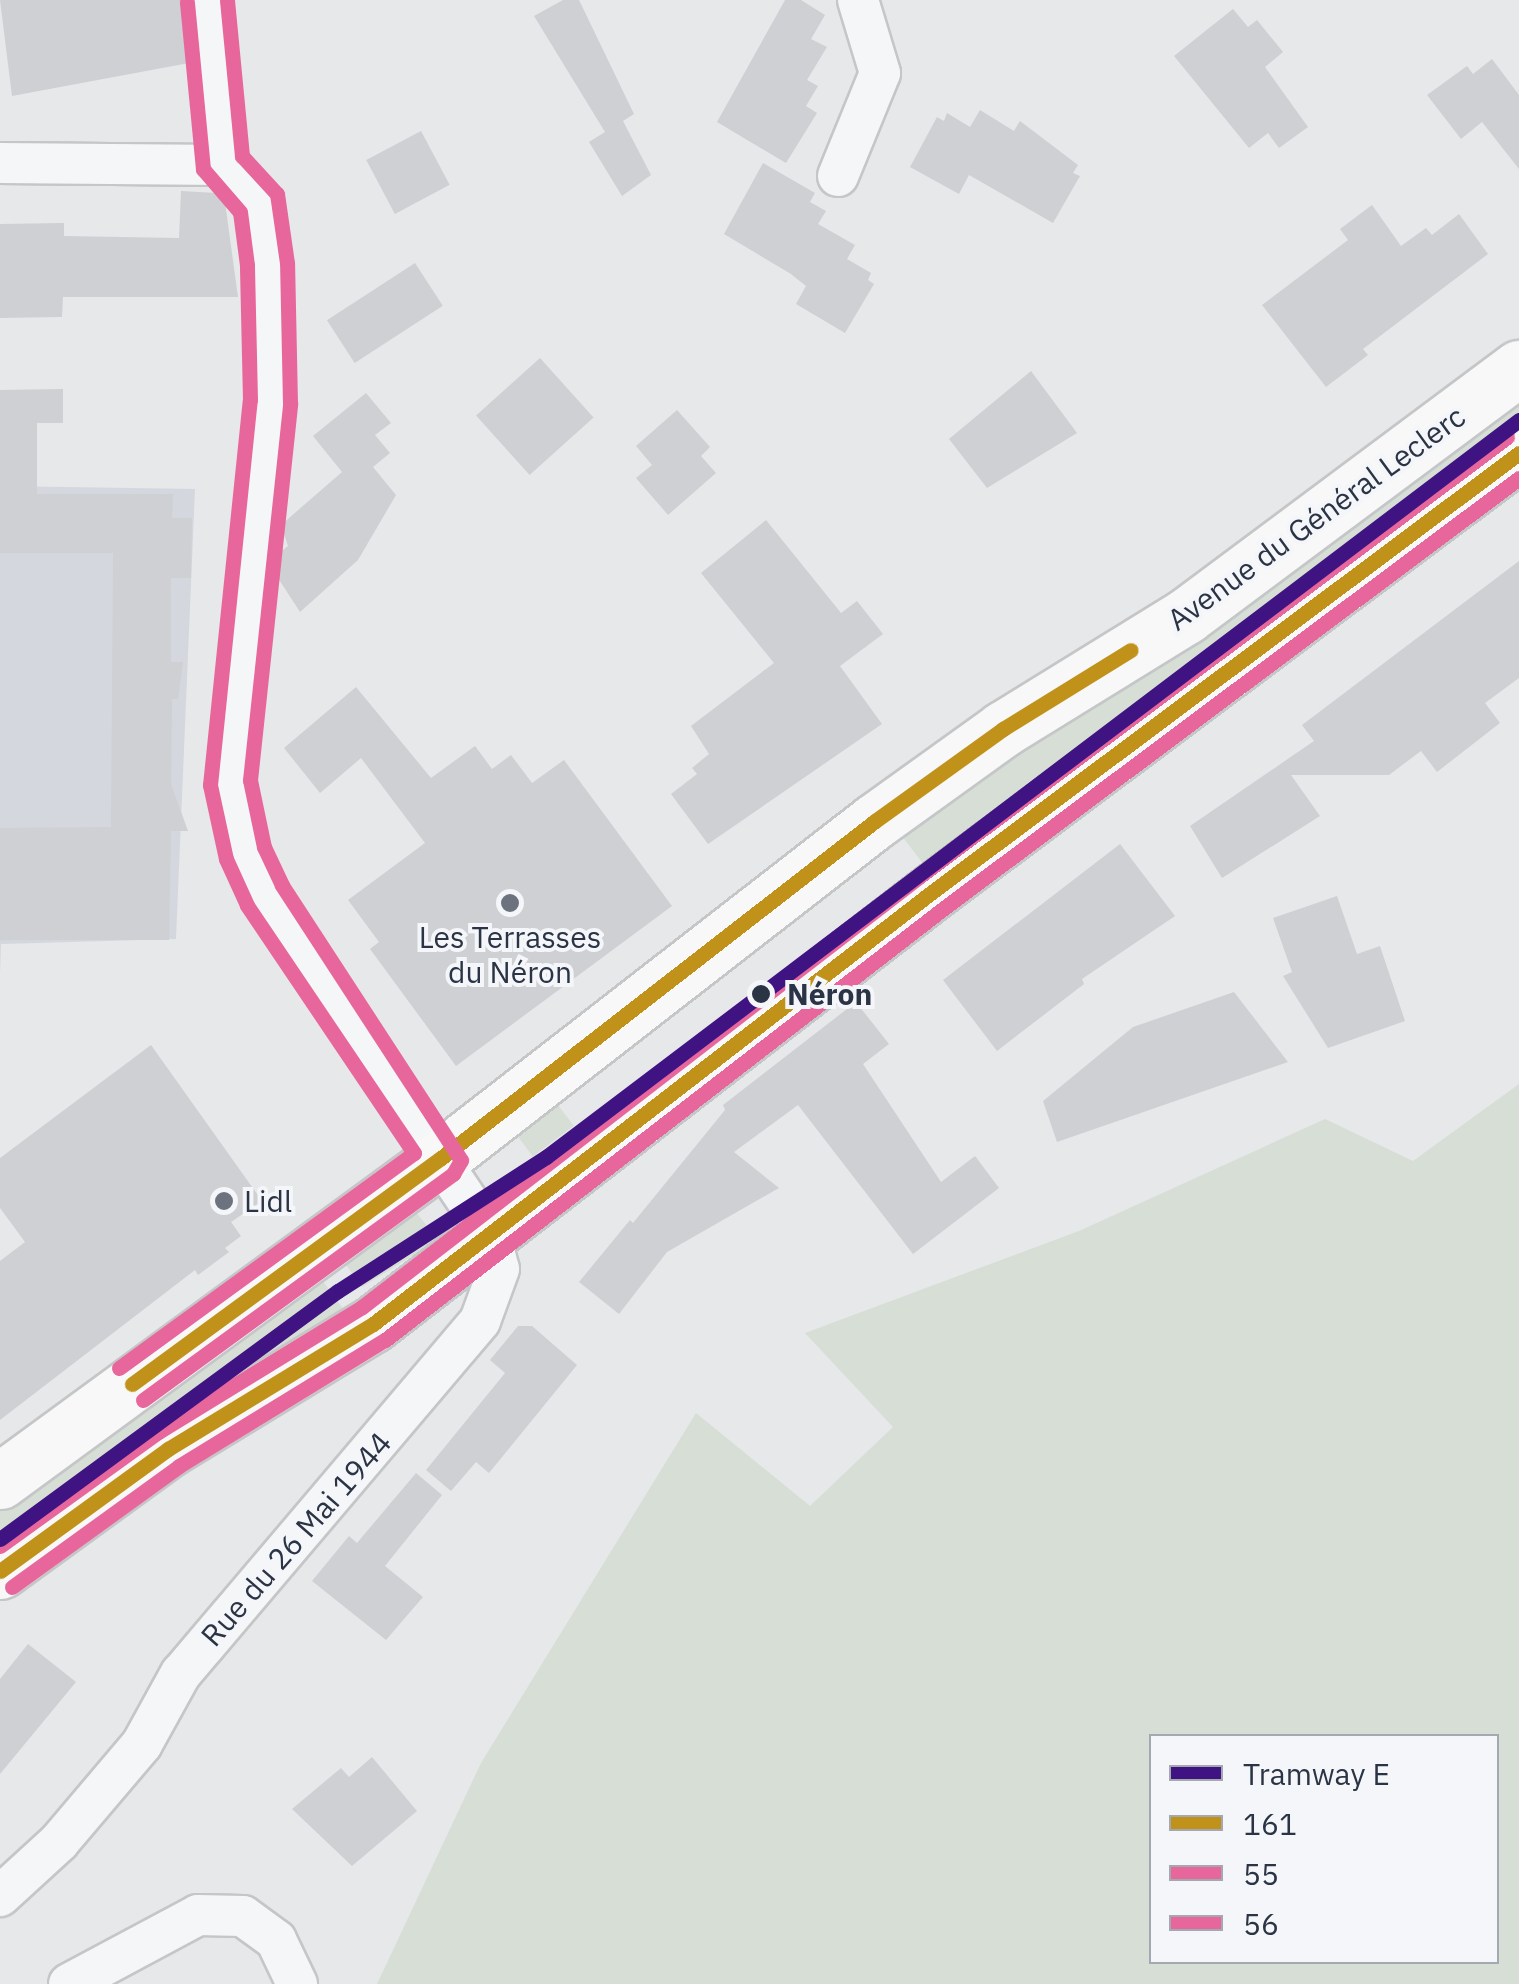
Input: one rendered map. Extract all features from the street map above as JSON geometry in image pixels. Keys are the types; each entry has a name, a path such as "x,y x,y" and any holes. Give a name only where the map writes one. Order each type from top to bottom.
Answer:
{"main road":[{"name":"Avenue du Général Leclerc","path":"0,1481 441,1158 875,821 1003,729 1186,616 1519,368"},
{"path":"0,1570 168,1449 373,1324 932,892 1519,453"}],"street":[{"path":"0,163 223,165 207,0"},
{"path":"838,176 880,73 858,0"},
{"name":"Rue du 26 Mai 1944","path":"0,1896 59,1842 142,1744 181,1673 480,1321 498,1269 490,1234 280,922 245,853 230,780 270,401 266,263 259,203 223,165"},
{"path":"69,1984 198,1914 243,1916 276,1940 297,1984"}],"shaded area":[{"path":"1519,380 1519,436 934,878 892,823"},
{"path":"0,486 195,489 176,939 1,944 0,974"},
{"path":"1519,1084 1519,1984 377,1984 481,1763 696,1413 810,1506 893,1427 805,1333 1079,1231 1325,1119 1413,1161"},
{"path":"558,1105 574,1126 533,1156 517,1136"},
{"path":"404,1197 438,1240 362,1287 334,1248"},
{"path":"312,1266 346,1313 0,1550 0,1497"}],"building":[{"path":"0,0 184,0 189,63 12,96"},
{"path":"563,0 579,0 634,114 623,121 651,175 622,196 589,142 605,132 534,16"},
{"path":"785,0 801,0 825,15 811,39 827,47 807,80 818,86 806,106 817,113 786,163 717,122"},
{"path":"1233,9 1248,27 1257,20 1283,52 1265,67 1308,127 1279,148 1268,133 1249,148 1174,56"},
{"path":"1492,59 1519,95 1519,169 1482,122 1461,139 1427,95 1467,66 1473,74"},
{"path":"980,110 1014,131 1020,121 1078,165 1073,173 1080,176 1053,223 969,175 959,194 910,167 937,117 944,121 947,113 970,127"},
{"path":"421,131 450,185 395,214 366,160"},
{"path":"763,163 815,193 810,202 826,211 818,224 855,245 847,259 871,273 868,280 874,284 845,333 796,304 806,286 724,234"},
{"path":"181,191 216,193 225,202 238,297 63,297 62,317 0,318 0,224 64,223 64,236 179,238"},
{"path":"1372,205 1401,246 1426,228 1432,235 1459,214 1488,254 1363,349 1368,355 1326,387 1262,305 1348,240 1340,229"},
{"path":"415,263 443,306 355,363 327,320"},
{"path":"540,358 594,417 530,475 476,416"},
{"path":"1031,371 1077,433 987,488 949,439"},
{"path":"63,389 63,423 37,423 37,494 173,494 172,518 192,518 191,578 171,578 171,662 183,662 178,699 172,699 171,784 188,831 171,831 169,940 0,940 0,828 111,827 113,553 0,553 0,390"},
{"path":"366,393 391,423 375,435 390,453 373,467 396,495 358,560 300,612 276,575 278,554 288,546 281,525 342,472 313,436"},
{"path":"677,410 710,447 701,456 716,473 668,515 636,478 652,465 636,446"},
{"path":"766,520 841,613 857,601 883,634 840,666 882,724 708,844 671,794 697,774 692,768 709,754 691,726 774,663 701,573"},
{"path":"1519,561 1519,678 1485,703 1500,723 1437,772 1421,751 1389,775 1291,775 1320,816 1222,878 1190,826 1314,741 1302,725"},
{"name":"Les Terrasses du Néron","path":"356,687 431,778 475,746 492,769 511,755 532,783 564,760 672,906 456,1066 370,949 379,942 348,900 425,843 361,758 320,793 284,748"},
{"path":"1120,844 1175,916 1082,979 1084,984 997,1051 943,980"},
{"path":"1337,896 1357,954 1380,946 1405,1021 1328,1048 1283,976 1292,972 1273,918"},
{"path":"1234,992 1288,1062 1057,1142 1043,1101 1133,1027"},
{"path":"856,1002 889,1044 863,1064 941,1182 975,1156 999,1188 913,1254 798,1105 734,1152 779,1188 667,1252 619,1314 579,1282 725,1110 723,1105"},
{"path":"151,1045 262,1201 231,1222 241,1236 225,1248 229,1252 198,1275 195,1270 0,1420 0,1261 25,1242 0,1208 0,1158"},
{"path":"518,1326 532,1326 577,1365 489,1473 476,1462 451,1491 426,1470 505,1373 490,1360"},
{"path":"416,1473 442,1495 385,1566 423,1597 386,1640 312,1581 349,1536 357,1543"},
{"path":"28,1644 76,1682 0,1774 0,1679"},
{"path":"372,1757 417,1811 352,1866 292,1809 341,1768 349,1777"}],"tram line":[{"name":"E","path":"0,1539 338,1291 546,1157 1519,420"}],"transit line":[{"name":"55","path":"143,1400 453,1174 461,1160 282,885 264,847 250,780 290,403 287,263 277,194 242,156 227,0"},
{"name":"56","path":"119,1368 414,1153 247,905 226,859 210,785 250,400 247,265 240,212 203,169 187,2"},
{"name":"56","path":"0,1546 158,1432 362,1307 920,876 1507,437"},
{"name":"161","path":"0,1571 168,1449 373,1324 932,892 1519,453"},
{"name":"55","path":"12,1587 179,1466 385,1340 944,908 1519,478"},
{"name":"161","path":"132,1384 441,1158 875,821 1003,729 1131,650"}],"place":[{"name":"Les Terrasses du Néron","path":"510,903"},
{"name":"Néron","path":"761,994"},
{"name":"Lidl","path":"224,1201"}]}
